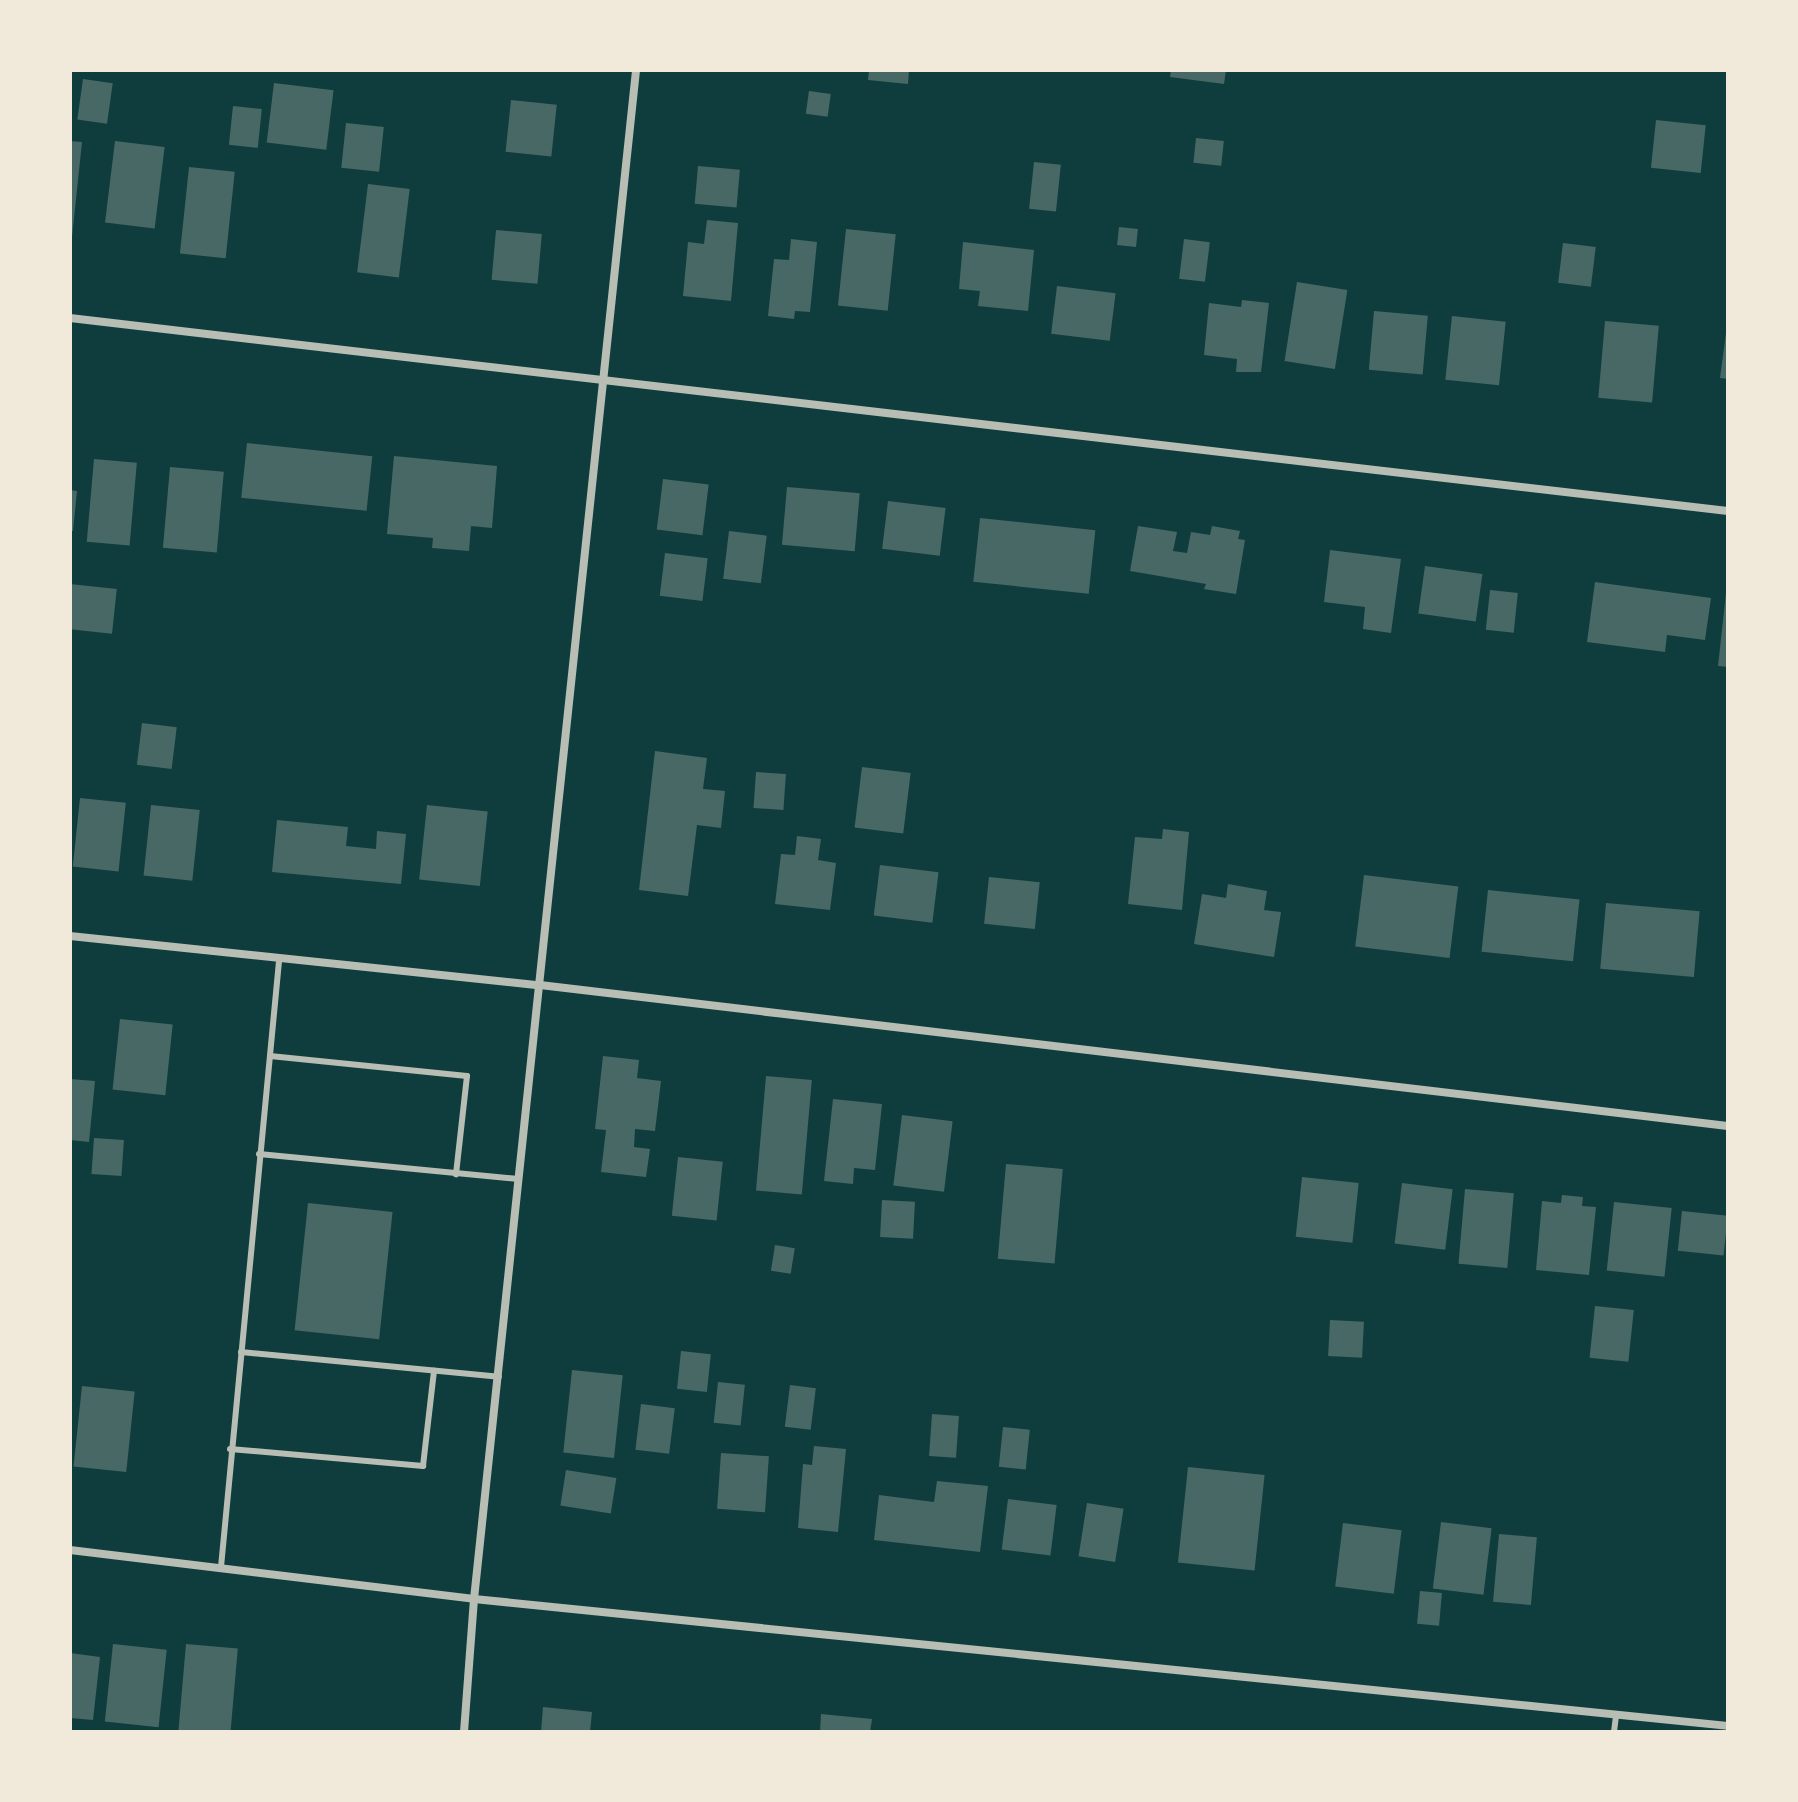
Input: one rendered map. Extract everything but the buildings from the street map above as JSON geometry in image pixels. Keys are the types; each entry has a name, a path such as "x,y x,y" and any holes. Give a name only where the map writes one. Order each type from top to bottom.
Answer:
{"street":[{"path":"464,1732 474,1599 636,70"},
{"path":"70,318 1728,511"},
{"path":"70,936 279,961 540,985 1728,1126"},
{"path":"70,1550 474,1599 1728,1726"}],"lane":[{"path":"221,1567 279,961"},
{"path":"270,1056 467,1076 456,1174"},
{"path":"259,1154 519,1179"},
{"path":"241,1352 499,1377"},
{"path":"230,1449 423,1466 434,1371"},
{"path":"1614,1732 1616,1715"}]}
